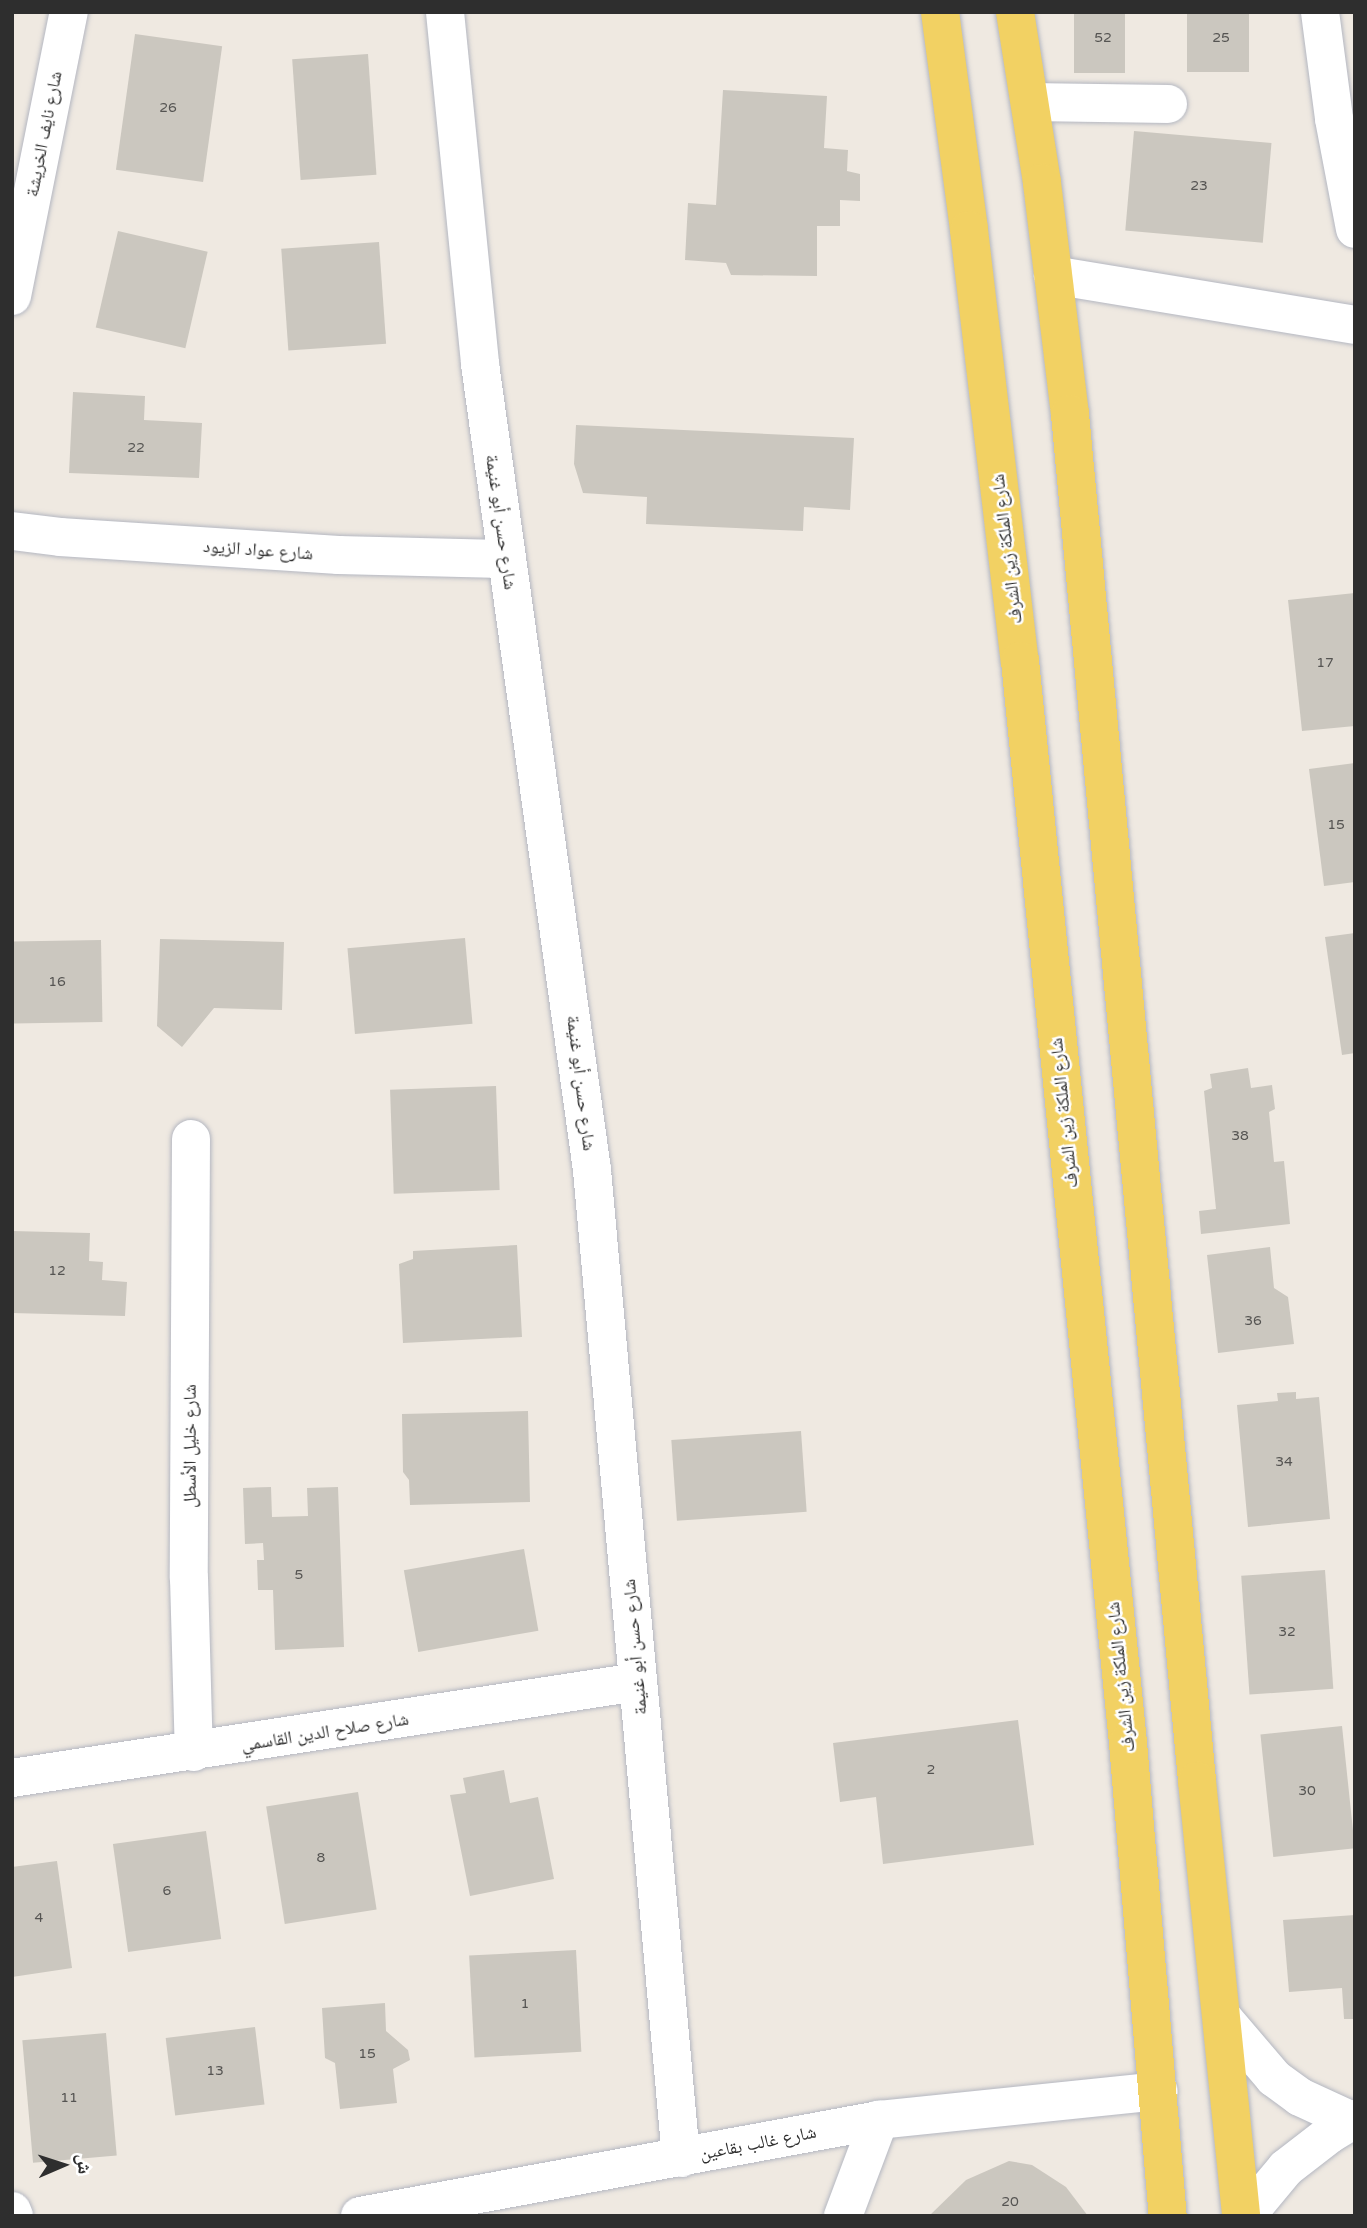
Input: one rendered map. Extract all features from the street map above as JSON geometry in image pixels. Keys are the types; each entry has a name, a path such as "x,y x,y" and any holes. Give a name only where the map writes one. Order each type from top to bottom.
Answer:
{"main road":[{"name":"شارع الملكة زين الشرف","path":"940,12 968,217 1020,662 1159,2091 1168,2216"},
{"path":"1015,12 1054,275 1070,414 1194,1754 1244,2216"}],"street":[{"name":"شارع نايف الخريشة","path":"12,296 69,12"},
{"name":"شارع حسن أبو غنيمة","path":"445,12 480,364 592,1170 681,2158"},
{"path":"1320,12 1334,119 1355,229"},
{"path":"1030,102 1168,104"},
{"path":"1054,275 1355,325"},
{"name":"شارع عواد الزيود","path":"12,531 60,537 338,555 505,559"},
{"name":"شارع خليل الأسطل","path":"191,1139 190,1578 194,1752"},
{"name":"شارع صلاح الدين القاسمي","path":"12,1778 637,1682"},
{"path":"1223,2018 1273,2078 1300,2097 1352,2120"},
{"name":"شارع غالب بقاعين","path":"360,2216 880,2120 1159,2091"},
{"path":"843,2216 880,2120"},
{"path":"1244,2216 1286,2168 1352,2120"}],"building":[{"path":"1074,12 1125,12 1125,73 1074,73"},
{"path":"1187,12 1249,12 1249,72 1187,72"},
{"path":"135,34 222,46 203,182 116,170"},
{"path":"368,54 376,175 301,180 292,59"},
{"path":"723,90 827,96 824,148 848,150 847,171 860,174 860,201 840,200 840,226 817,226 817,276 731,275 726,263 685,260 688,203 716,205"},
{"path":"1134,131 1271,143 1263,243 1125,231"},
{"path":"118,231 208,252 185,348 96,327"},
{"path":"379,242 386,344 288,351 281,249"},
{"path":"73,392 145,396 144,420 202,423 199,478 69,473"},
{"path":"576,425 854,438 850,510 804,507 803,531 646,524 647,497 583,493 574,464"},
{"path":"1355,593 1355,726 1302,731 1288,600"},
{"path":"1355,763 1355,882 1324,886 1309,769"},
{"path":"1355,933 1355,1053 1342,1055 1325,937"},
{"path":"465,938 472,1024 355,1034 347,948"},
{"path":"160,939 284,942 282,1010 214,1008 182,1047 157,1026"},
{"path":"101,940 102,1022 13,1024 12,942"},
{"path":"1248,1068 1251,1088 1272,1085 1275,1109 1269,1112 1274,1162 1284,1161 1290,1224 1201,1234 1199,1211 1216,1209 1204,1091 1212,1088 1210,1074"},
{"path":"496,1086 500,1190 394,1194 390,1090"},
{"path":"12,1231 90,1233 89,1261 103,1262 102,1280 127,1282 125,1316 12,1313"},
{"path":"517,1245 522,1337 403,1343 399,1264 413,1259 413,1251"},
{"path":"1270,1247 1274,1288 1288,1297 1294,1344 1218,1353 1207,1255"},
{"path":"1296,1392 1296,1399 1319,1397 1330,1519 1248,1527 1237,1405 1278,1401 1277,1393"},
{"path":"528,1411 530,1502 410,1505 409,1480 403,1472 402,1414"},
{"path":"801,1431 807,1512 677,1521 671,1440"},
{"path":"271,1487 272,1517 308,1516 307,1488 338,1487 344,1647 275,1650 273,1590 258,1590 257,1560 264,1560 263,1543 245,1544 243,1488"},
{"path":"524,1549 538,1631 418,1652 404,1570"},
{"path":"1325,1570 1333,1689 1250,1695 1241,1576"},
{"path":"1018,1720 1034,1845 883,1864 876,1797 840,1802 833,1743"},
{"path":"1342,1726 1355,1848 1273,1857 1260,1735"},
{"path":"504,1770 510,1803 538,1797 554,1879 470,1896 450,1795 466,1793 463,1778"},
{"path":"358,1792 377,1910 285,1924 266,1807"},
{"path":"206,1831 221,1939 128,1952 113,1844"},
{"path":"57,1861 72,1968 12,1977 12,1867"},
{"path":"1355,1915 1355,2019 1344,2019 1342,1988 1289,1992 1283,1920"},
{"path":"576,1950 581,2052 474,2057 469,1956"},
{"path":"385,2003 386,2031 408,2050 410,2060 393,2069 397,2103 340,2109 335,2063 325,2058 322,2008"},
{"path":"255,2027 265,2104 175,2115 166,2038"},
{"path":"106,2033 117,2156 33,2163 22,2040"},
{"path":"1009,2161 1032,2165 1066,2187 1088,2216 929,2216 966,2180"}]}
